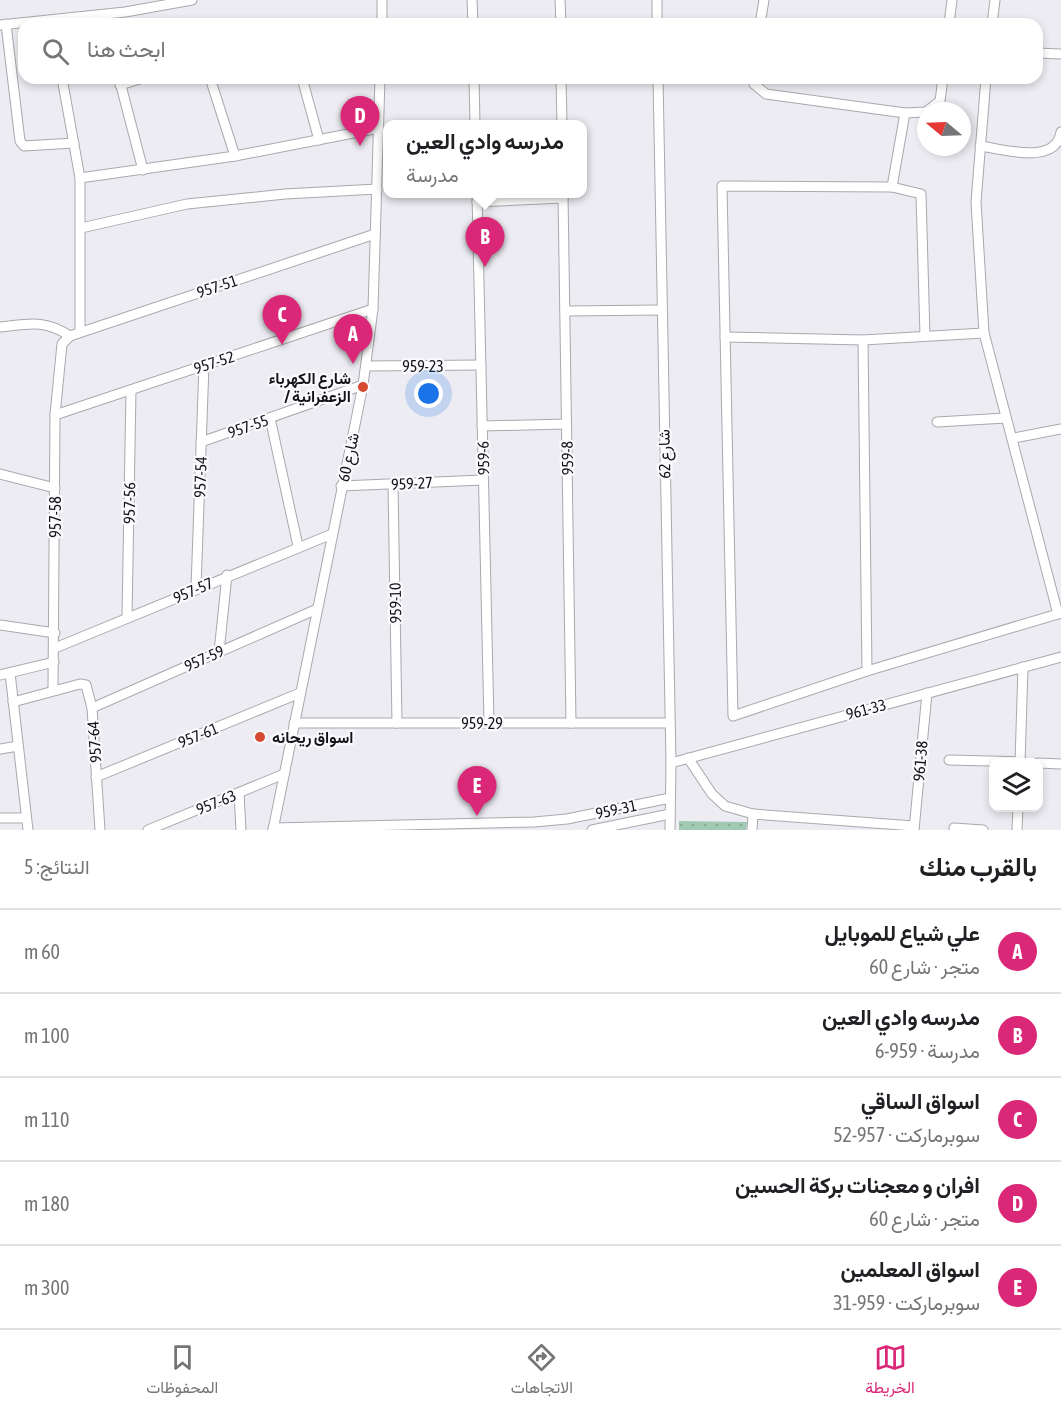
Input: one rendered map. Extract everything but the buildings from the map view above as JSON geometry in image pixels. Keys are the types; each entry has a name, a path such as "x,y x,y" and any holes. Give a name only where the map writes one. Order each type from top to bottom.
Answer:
{"street":[{"path":"124,0 125,12"},
{"path":"109,18 125,12 192,0"},
{"path":"382,0 382,18"},
{"path":"472,0 473,18"},
{"path":"560,0 561,18"},
{"path":"657,0 657,18"},
{"path":"761,18 764,0"},
{"path":"950,18 952,0"},
{"path":"993,18 995,0"},
{"path":"18,24 3,25 20,141 24,146 74,143"},
{"path":"1043,53 1061,54"},
{"path":"63,84 80,178 80,332"},
{"path":"121,84 143,170"},
{"path":"212,84 235,156"},
{"path":"304,84 319,140"},
{"name":"شارع 60","path":"273,829 366,366 373,309 380,84"},
{"path":"474,84 475,120"},
{"path":"561,84 562,120"},
{"name":"شارع 62","path":"658,84 671,763 670,830"},
{"path":"754,84 766,94 905,113 917,112"},
{"path":"939,102 942,84"},
{"path":"925,336 921,194 892,187 722,186 733,716 867,671 1059,613 1014,438 1006,418 984,333 976,202 985,84"},
{"path":"892,187 905,113"},
{"path":"80,178 235,156 379,128"},
{"path":"980,146 1041,153 1052,149 1060,138 1061,132"},
{"path":"81,228 187,204 377,189"},
{"name":"959-6","path":"477,198 489,723"},
{"name":"959-8","path":"563,198 571,723"},
{"name":"957-51","path":"62,344 70,336 80,332 375,234"},
{"name":"957-52","path":"56,415 373,309"},
{"path":"565,311 661,310"},
{"path":"0,327 39,322 55,326 70,336"},
{"path":"724,337 863,340 984,333"},
{"path":"863,340 867,671"},
{"name":"957-58","path":"56,690 53,687 56,415 62,344"},
{"name":"957-54","path":"195,588 204,365"},
{"name":"959-23","path":"366,366 481,365"},
{"name":"957-55","path":"201,442 363,386"},
{"name":"957-56","path":"127,617 131,390"},
{"path":"270,418 298,546"},
{"path":"937,422 1006,418"},
{"path":"482,426 567,424"},
{"path":"1014,438 1061,429"},
{"path":"0,474 55,488"},
{"name":"959-27","path":"341,486 483,480"},
{"name":"959-10","path":"393,484 397,723"},
{"name":"957-57","path":"55,648 195,588 332,534"},
{"path":"219,652 227,575"},
{"name":"957-59","path":"92,708 317,609"},
{"path":"0,625 55,633"},
{"name":"961-33","path":"671,763 1061,657"},
{"path":"28,830 13,702 5,674 54,662"},
{"path":"1022,758 1023,668"},
{"name":"957-64","path":"56,690 80,684 86,686 92,708 100,830"},
{"path":"13,702 56,690"},
{"name":"957-61","path":"96,777 300,693"},
{"name":"961-38","path":"914,828 927,693"},
{"name":"959-29","path":"294,723 670,723"},
{"path":"0,749 18,746"},
{"path":"688,758 712,794 725,806 753,814 854,826 914,828"},
{"path":"949,760 989,761"},
{"path":"1043,763 1061,764"},
{"name":"957-63","path":"148,830 284,774"},
{"path":"239,793 241,830"},
{"name":"959-31","path":"273,829 534,822 567,819 670,798"},
{"path":"1017,830 1018,812"},
{"name":"959-31","path":"592,830 670,814"},
{"path":"752,830 753,814"},
{"path":"0,818 26,818"},
{"path":"174,820 174,830"},
{"path":"954,828 983,830"}],"green space":[{"path":"679,821 747,822 746,830 679,830"}],"place":[{"name":"افران و معجنات بركة الحسين","path":"360,146"},
{"name":"مدرسه وادي العين","path":"485,267"},
{"name":"اسواق الساقي","path":"282,345"},
{"name":"علي شياع للموبايل","path":"353,364"},
{"name":"شارع الكهرباء / الزعفرانية","path":"363,387"},
{"name":"اسواق ريحانه","path":"260,737"},
{"name":"اسواق المعلمين","path":"477,816"}]}
